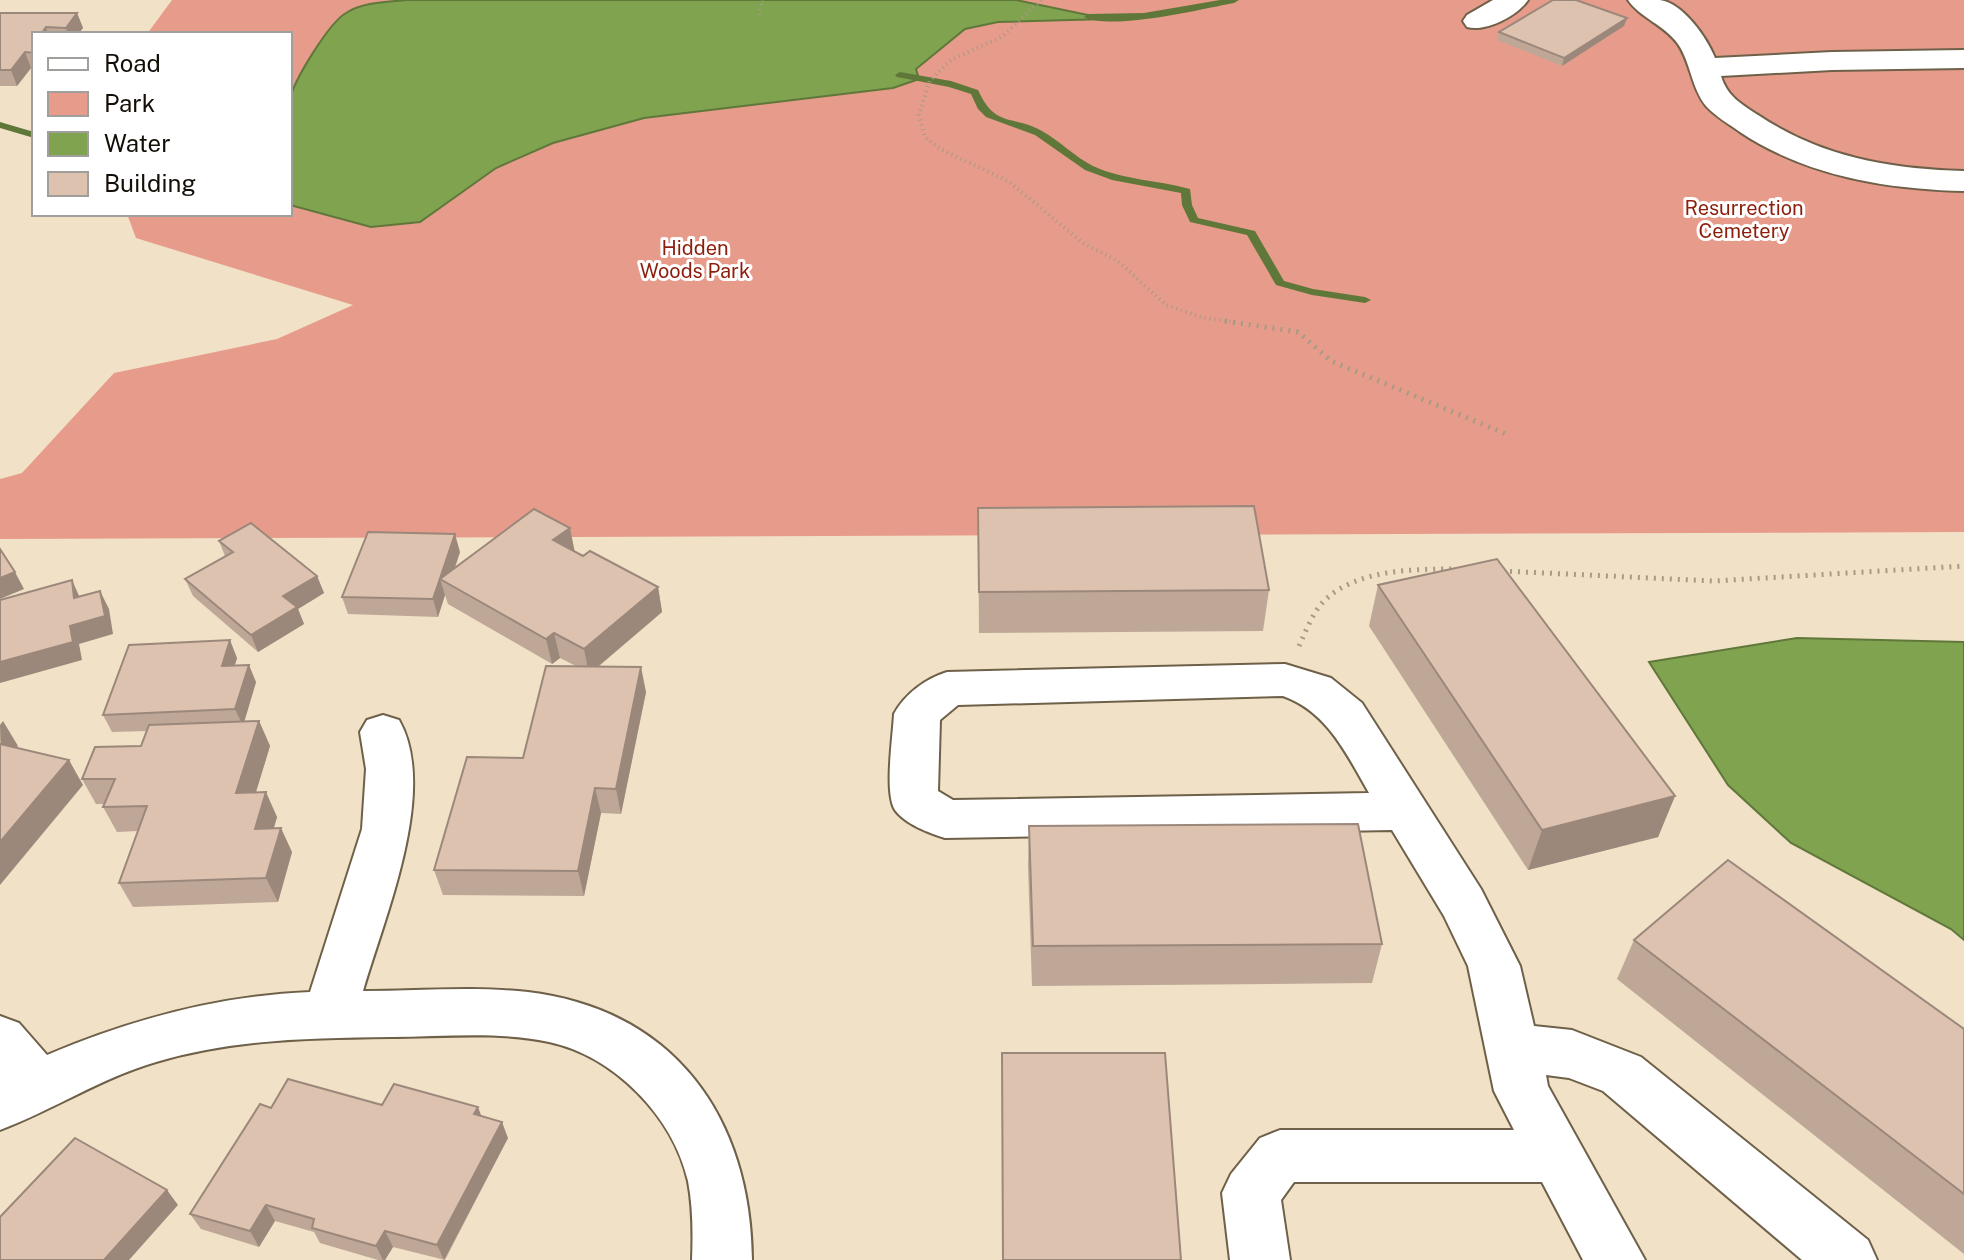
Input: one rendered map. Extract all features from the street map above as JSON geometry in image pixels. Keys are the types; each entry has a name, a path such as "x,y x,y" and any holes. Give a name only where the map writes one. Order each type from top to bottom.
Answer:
{"street":[{"path":"1477,21 1514,0"},
{"path":"1647,3 1688,0"},
{"path":"1647,3 1678,26 1697,51 1710,89 1721,104 1751,126 1793,149 1882,176 1964,181"},
{"path":"1704,68 1832,61 1964,59"},
{"path":"1406,811 945,819 914,800 917,714 947,689 1285,680 1315,690 1346,715 1406,811 1463,904 1494,966 1522,1091 1615,1260"},
{"path":"329,1015 386,829 390,769 383,732"},
{"path":"0,1040 19,1095 93,1058 186,1031 251,1019 502,1013 565,1023 630,1052 680,1098 713,1161 724,1235 722,1260"},
{"path":"1513,1048 1572,1054 1622,1074 1847,1260"},
{"path":"1260,1260 1251,1193 1280,1156 1557,1156"}],"path":[{"path":"759,15 762,0"},
{"path":"1041,0 1003,36 951,60 939,70 923,94 919,115 925,137 940,149 1008,181 1083,243 1118,261 1166,305 1201,317 1298,332 1331,361 1506,434"},
{"path":"1496,570 1714,581 1964,566"},
{"path":"1285,680 1312,617 1332,594 1366,580 1419,569 1458,569"}],"green space":[{"name":"Hidden Woods Park","path":"172,0 1964,0 1964,532 0,539 0,479 22,473 114,373 277,339 353,305 136,238 128,216 292,216 292,32 148,32"}],"water":[{"path":"1016,0 1107,19 998,22 965,29 916,69 919,79 893,88 644,118 553,143 496,168 420,222 371,227 292,206 292,94 330,28 353,9 383,2"},
{"path":"1797,638 1964,642 1964,940 1951,929 1791,843 1728,785 1649,662"}],"building":[{"path":"1553,0 1576,0 1627,18 1564,58 1499,32"},
{"path":"0,13 77,13 66,28 46,27 42,32 32,32 32,53 25,52 11,70 0,70"},
{"path":"1254,506 1269,590 979,592 978,508"},
{"path":"534,509 570,528 553,540 583,556 590,551 658,587 584,649 554,633 546,639 440,579"},
{"path":"251,523 317,576 283,596 297,607 251,635 185,579 233,552 219,541"},
{"path":"368,532 455,534 433,599 342,597"},
{"path":"0,549 15,572 0,578"},
{"path":"1497,559 1675,796 1542,830 1378,585"},
{"path":"72,580 74,598 100,591 105,616 70,626 73,642 0,662 0,600"},
{"path":"230,640 222,666 249,665 235,709 103,715 129,645"},
{"path":"546,666 641,667 616,789 595,788 578,871 434,870 467,757 523,758"},
{"path":"259,721 236,793 266,792 255,829 281,828 266,878 119,883 147,806 103,807 115,779 82,779 95,747 141,746 149,725"},
{"path":"0,744 69,760 0,842"},
{"path":"1358,824 1382,944 1033,946 1029,826"},
{"path":"1728,860 1964,1029 1964,1194 1634,940"},
{"path":"1002,1053 1165,1053 1181,1260 1003,1260"},
{"path":"288,1079 382,1105 394,1084 478,1107 474,1114 502,1122 437,1245 385,1231 376,1246 312,1228 314,1219 266,1205 250,1231 190,1214 260,1104 271,1108"},
{"path":"75,1138 167,1190 104,1260 0,1260 0,1217"}],"waterway":[{"path":"1089,17 1144,16 1234,0"},
{"path":"900,75 951,84 975,92 978,102 989,115 1038,133 1082,164 1101,173 1186,191 1187,205 1194,220 1251,233 1280,283 1312,292 1365,300"},
{"path":"0,125 32,134"}],"park label":[{"name":"Resurrection Cemetery","path":"1744,220"}]}
